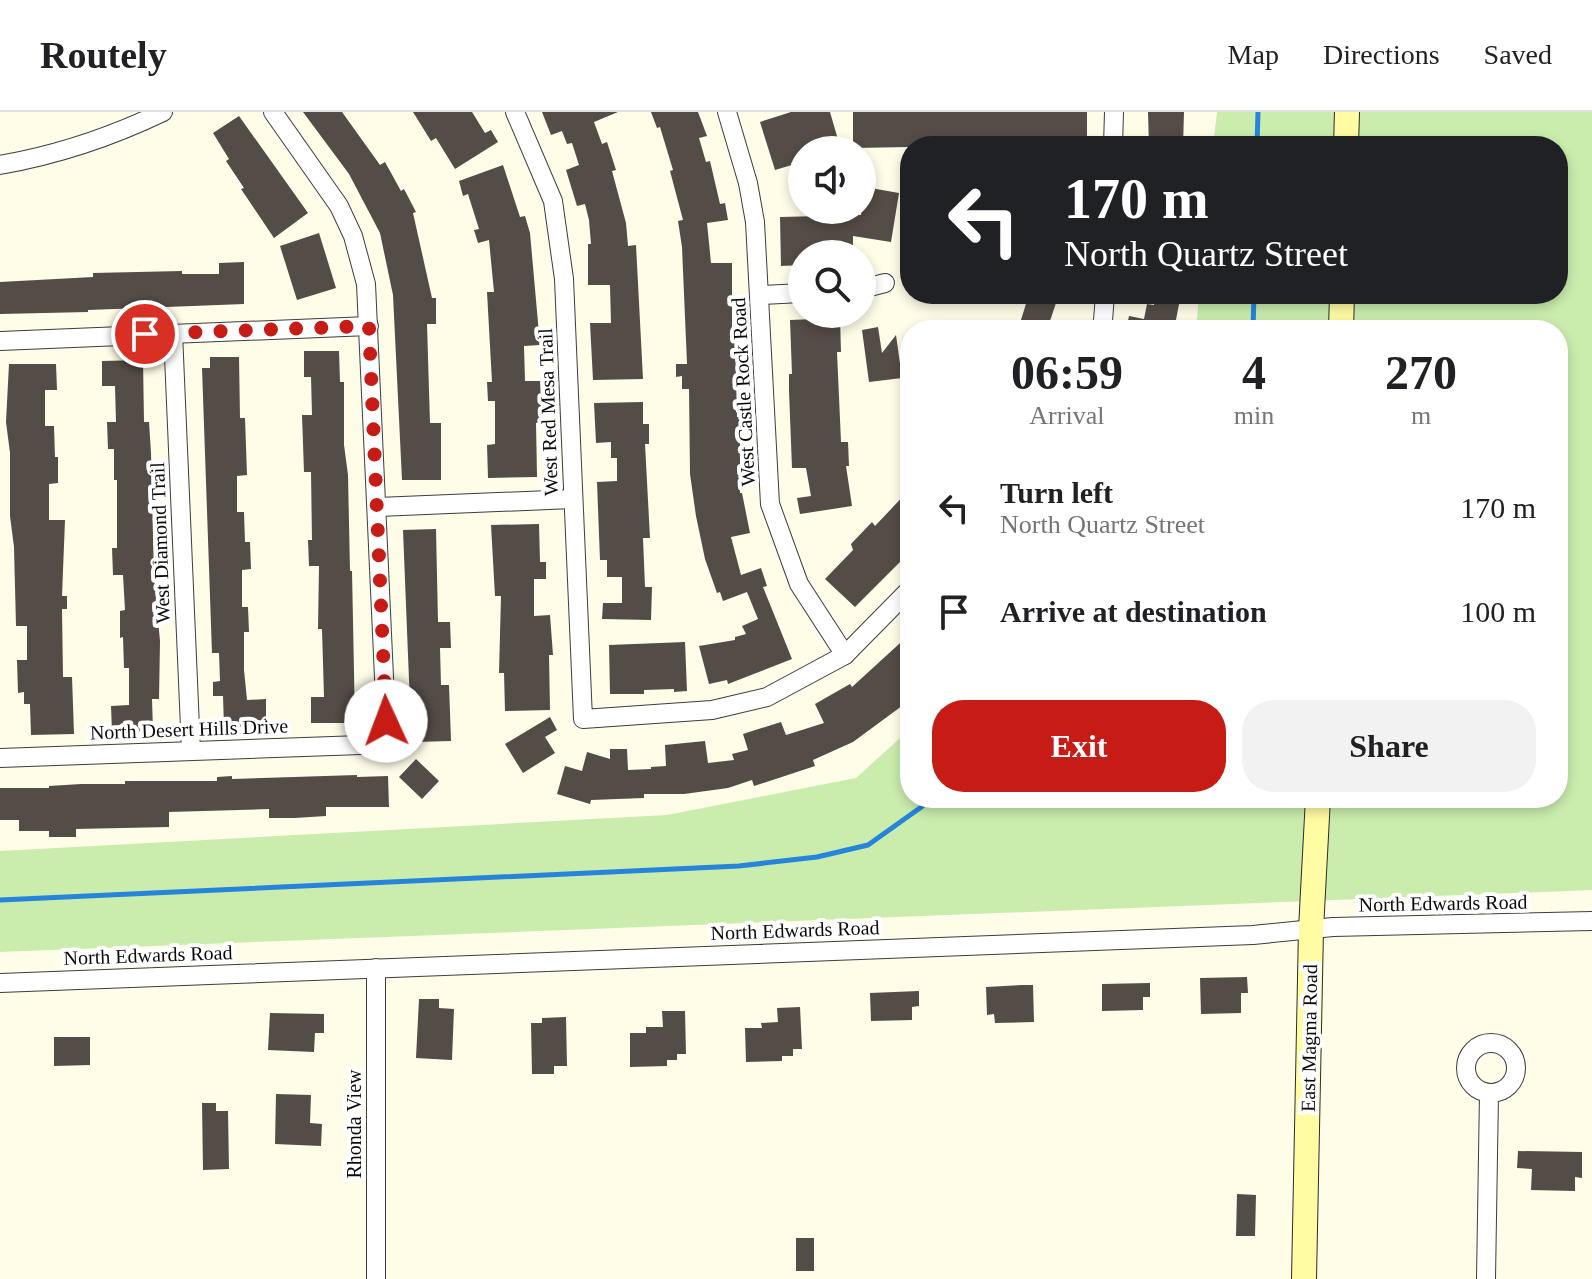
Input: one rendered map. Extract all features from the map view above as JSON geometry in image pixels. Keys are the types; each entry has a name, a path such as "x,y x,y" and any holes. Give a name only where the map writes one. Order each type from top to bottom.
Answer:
{"street":[{"path":"0,165 68,150 132,127 163,112"},
{"path":"273,112 339,206 353,236 366,284 378,507 573,499"},
{"name":"West Red Mesa Trail","path":"515,112 553,201 564,279 583,719 712,710 767,697 845,655"},
{"name":"West Castle Rock Road","path":"727,112 751,196 755,222 770,504 799,584 845,655"},
{"path":"1113,136 1114,112"},
{"path":"1346,136 1347,112"},
{"path":"876,285 885,283"},
{"path":"760,295 788,294"},
{"path":"0,341 369,326"},
{"name":"West Diamond Trail","path":"173,333 191,751"},
{"name":"North Desert Hills Drive","path":"0,758 361,745 379,740 386,721 378,507"},
{"path":"845,655 900,599"},
{"name":"East Magma Road","path":"1304,1279 1311,929 1317,808"},
{"name":"North Edwards Road","path":"0,983 1253,935 1311,929 1592,921"},
{"name":"Rhonda View","path":"376,968 376,1279"},
{"path":"1486,1279 1489,1093"}],"green space":[{"path":"1217,112 1592,112 1592,890 0,952 0,851 667,815 856,778 900,738 900,808 1568,808 1568,320 1197,320 1198,304 1568,304 1568,136 1214,136"}],"building":[{"path":"303,112 342,112 380,165 385,162 416,212 413,213 432,298 436,298 436,324 427,324 430,423 441,423 441,480 402,480 393,295 380,233 349,174"},
{"path":"413,112 472,112 485,133 491,130 498,142 455,169 436,138 431,141"},
{"path":"542,112 618,112 594,122 602,144 607,142 616,170 612,171 626,223 628,246 636,245 643,379 593,380 590,323 611,323 610,285 588,285 589,220 585,204 577,206 566,170 579,165 572,143 567,144 562,131 551,135"},
{"path":"651,112 698,112 707,136 699,138 706,162 710,161 720,204 725,203 728,220 707,223 711,263 732,263 732,340 735,340 737,417 740,417 740,493 750,533 731,537 741,575 761,568 767,586 763,587 792,659 728,684 727,680 709,684 699,646 735,640 735,637 746,634 742,626 758,619 747,592 723,601 705,559 690,474 689,389 682,389 682,376 676,377 676,364 687,364 678,221 683,220 670,171 673,170 660,127 657,128"},
{"path":"791,112 830,112 837,136 788,136 788,166 775,170 760,122"},
{"path":"853,112 1087,112 1087,136 900,136 900,147 876,148 876,136 853,136"},
{"path":"1148,112 1184,112 1183,136 1149,136"},
{"path":"239,116 308,213 274,238 241,189 244,188 226,161 229,159 213,133"},
{"path":"503,165 520,217 525,216 530,233 540,345 524,346 525,381 540,381 542,422 536,423 537,477 488,478 487,445 495,444 495,401 488,401 487,382 492,382 487,292 494,292 489,240 478,243 474,230 479,229 468,194 463,196 459,181"},
{"path":"876,189 899,193 891,242 853,236 853,240 788,240 788,266 781,266 780,217 788,217 788,224 876,224"},
{"path":"319,233 336,288 297,300 280,246"},
{"path":"244,262 244,304 0,314 0,282 93,277 93,273 182,271 182,274 219,274 219,263"},
{"path":"1026,304 1056,304 1050,320 1021,320"},
{"path":"1147,304 1179,304 1176,320 1128,320 1129,316 1144,319"},
{"path":"878,327 882,353 896,335 900,378 869,382 862,330"},
{"path":"790,328 840,328 841,352 837,352 841,442 848,442 849,466 846,466 852,506 800,514 797,498 811,496 806,468 792,468 789,374 792,374"},
{"path":"304,351 339,351 340,382 344,382 355,723 311,723 311,697 324,697 322,629 318,629 319,566 309,566 308,540 312,540 311,472 304,472 302,415 312,415 311,377 304,377"},
{"path":"210,357 239,357 240,418 245,418 247,475 237,476 237,512 244,512 245,542 250,542 251,569 242,570 242,607 248,607 249,632 244,632 244,670 247,700 266,699 266,726 224,727 223,696 213,696 213,682 220,681 219,653 212,653 202,368 210,368"},
{"path":"143,360 144,422 149,422 154,578 160,641 159,699 152,699 153,731 112,732 111,706 129,705 129,668 124,668 123,637 120,638 120,611 125,610 123,575 113,575 112,548 117,548 117,480 114,480 114,449 108,449 107,422 116,422 115,386 102,386 102,361"},
{"path":"9,364 56,364 57,390 45,390 45,426 54,426 55,457 58,457 58,483 49,484 49,520 65,520 62,596 67,596 67,609 62,609 63,677 72,677 74,734 31,735 30,704 24,704 24,692 18,693 17,660 27,660 27,626 16,626 10,453 6,422"},
{"path":"643,402 643,424 649,424 649,444 645,444 650,538 643,538 645,587 652,587 651,620 602,619 603,603 622,603 622,577 607,577 607,560 600,560 597,482 617,481 617,458 611,458 611,442 596,443 594,403"},
{"path":"900,500 900,562 855,607 825,579 853,550 851,544 872,522 875,526"},
{"path":"539,524 540,562 546,562 546,579 534,579 534,616 550,615 553,655 549,655 550,710 505,711 504,673 499,673 501,596 495,596 491,525"},
{"path":"436,529 438,622 450,622 451,648 440,648 441,685 449,685 451,741 415,742 415,712 411,712 409,680 403,530"},
{"path":"685,642 687,691 644,690 644,694 610,694 609,645"},
{"path":"900,643 900,707 853,742 813,760 815,766 754,786 752,780 728,788 684,794 644,794 644,798 591,800 590,804 557,794 565,766 582,771 587,752 610,759 610,749 627,749 628,770 651,769 666,766 665,745 705,741 708,763 734,760 732,754 748,750 743,734 781,722 786,735 824,723 815,704 850,684 852,687"},
{"path":"550,717 557,730 545,737 555,753 523,773 505,744"},
{"path":"416,759 439,781 422,799 399,777"},
{"path":"232,776 232,779 388,776 389,807 326,807 326,816 295,818 269,818 269,809 169,812 169,827 76,829 76,837 49,837 49,831 19,831 19,820 0,820 0,788 125,784 125,781 217,781 217,777"},
{"path":"1247,977 1248,993 1241,993 1241,1013 1201,1014 1200,978"},
{"path":"1150,983 1150,997 1143,997 1143,1010 1102,1011 1102,984"},
{"path":"1033,985 1034,1022 995,1023 994,1014 987,1015 986,987"},
{"path":"919,991 919,1006 912,1007 912,1020 871,1021 870,993"},
{"path":"419,999 439,999 439,1008 454,1009 452,1060 416,1058"},
{"path":"800,1007 802,1049 793,1049 793,1056 782,1056 782,1061 746,1062 745,1028 762,1028 761,1023 778,1022 777,1008"},
{"path":"662,1011 685,1011 686,1054 677,1054 677,1060 667,1060 667,1066 630,1067 630,1033 646,1033 646,1027 663,1027"},
{"path":"270,1013 324,1014 324,1033 315,1033 314,1052 268,1050"},
{"path":"566,1017 567,1066 554,1066 554,1074 532,1074 531,1023 542,1023 542,1018"},
{"path":"54,1037 90,1037 90,1065 54,1066"},
{"path":"276,1094 311,1095 310,1123 322,1124 321,1146 275,1144"},
{"path":"202,1103 216,1103 216,1111 228,1111 229,1169 203,1170"},
{"path":"1518,1151 1582,1152 1582,1178 1575,1177 1575,1191 1531,1190 1532,1169 1517,1168"},
{"path":"1237,1194 1256,1195 1255,1236 1236,1236"},
{"path":"796,1238 814,1238 814,1271 796,1271"}],"waterway":[{"path":"1257,136 1258,112"},
{"path":"1253,320 1254,304"},
{"path":"0,900 739,866 817,857 868,845 920,808"}],"route":[{"path":"145,334 369,326 386,721"}]}
